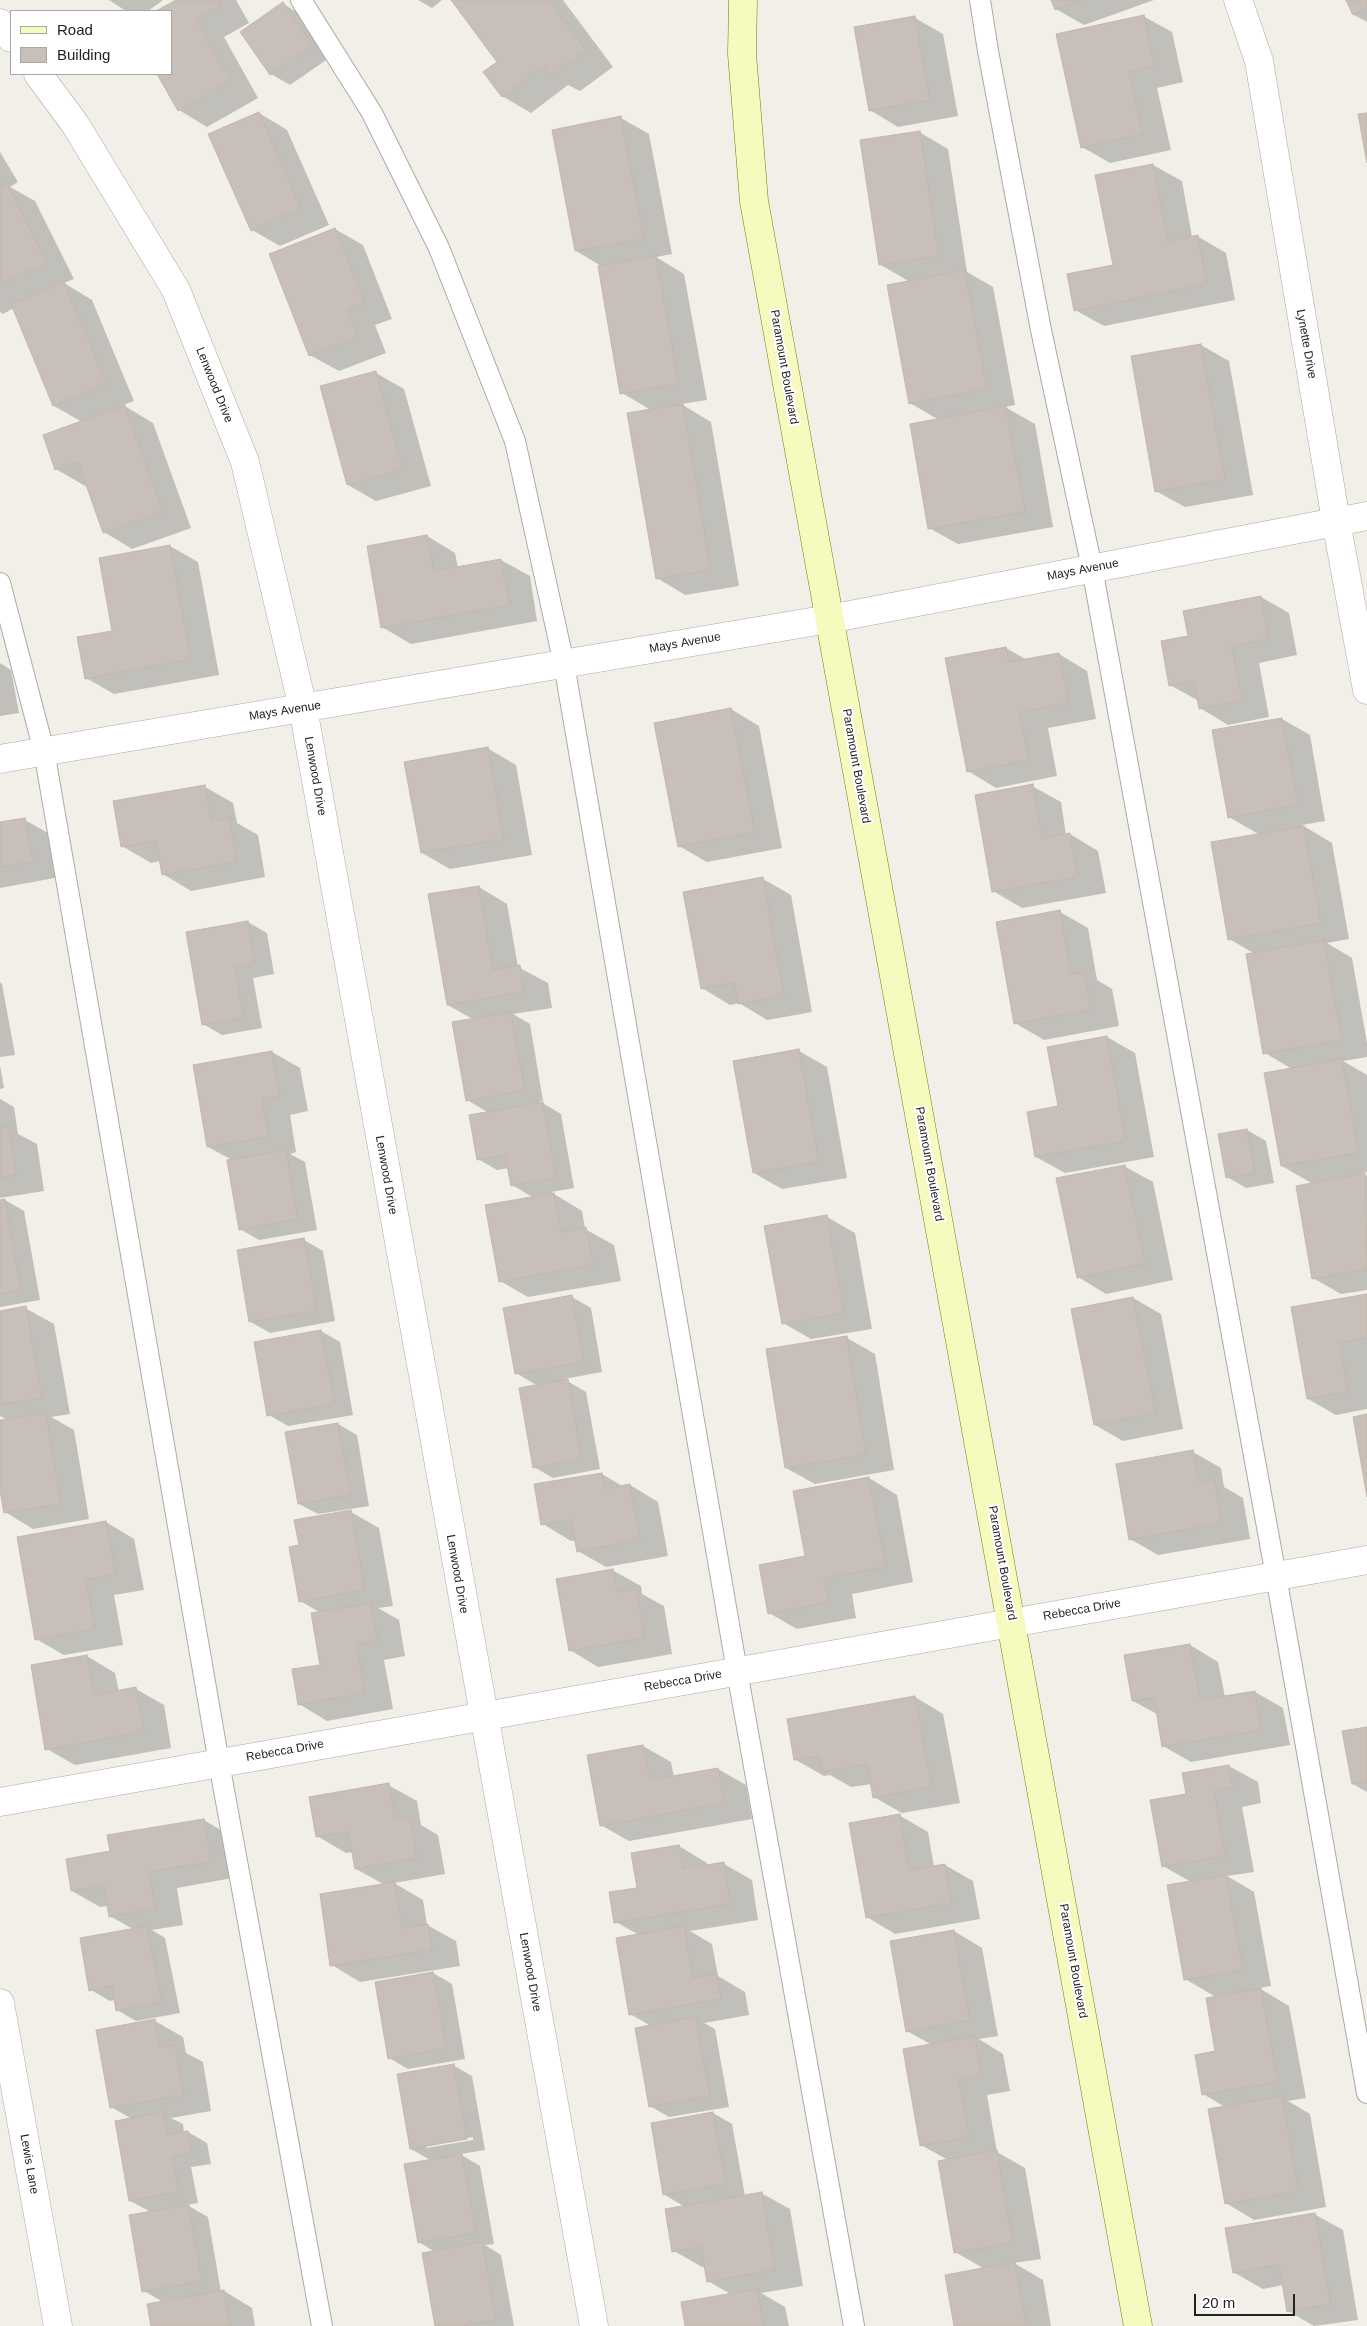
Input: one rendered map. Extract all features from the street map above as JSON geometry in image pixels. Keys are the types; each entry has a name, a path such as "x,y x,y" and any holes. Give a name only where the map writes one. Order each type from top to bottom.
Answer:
{"main road":[{"name":"Paramount Boulevard","path":"743,0 742,54 754,201 1013,1623 1138,2326"}],"street":[{"name":"Lynette Drive","path":"1238,0 1259,61 1336,521 1367,690"},
{"path":"0,23 10,37"},
{"name":"Lenwood Drive","path":"39,75 75,124 176,290 245,462 303,708 594,2326"},
{"name":"Mays Avenue","path":"0,759 829,619 1367,516"},
{"name":"Rebecca Drive","path":"0,1802 1367,1560"},
{"name":"Lewis Lane","path":"0,2003 58,2326"}],"lane":[{"path":"301,0 372,113 443,258 515,441 564,664 737,1671 854,2326"},
{"path":"980,0 1040,330 1092,568 1276,1576 1367,2093"},
{"path":"0,583 44,751 219,1763 322,2326"}],"building":[{"path":"176,0 218,0 221,6 196,20 231,81 178,111 158,75 172,75 172,10 158,10"},
{"path":"451,0 548,0 586,50 551,76 543,66 502,97 483,72 497,62"},
{"path":"1051,0 1081,0 1055,10"},
{"path":"1346,0 1367,0 1367,9 1353,15"},
{"path":"283,2 313,45 270,75 240,32"},
{"path":"1144,15 1155,66 1129,72 1143,134 1081,148 1056,34"},
{"path":"915,16 930,100 869,111 854,27"},
{"path":"259,112 301,208 251,231 208,134"},
{"path":"1367,113 1367,163 1358,114"},
{"path":"621,116 644,239 575,251 552,130"},
{"path":"920,131 939,256 879,265 860,140"},
{"path":"1153,164 1168,241 1198,235 1207,284 1074,311 1067,274 1113,265 1095,175"},
{"path":"7,183 47,263 0,285 0,187"},
{"path":"335,228 365,303 347,309 358,337 309,356 269,254"},
{"path":"656,256 679,384 620,394 598,266"},
{"path":"965,270 987,389 909,404 887,285"},
{"path":"64,282 107,384 53,406 11,304"},
{"path":"1201,344 1225,479 1155,492 1131,356"},
{"path":"376,371 403,470 347,485 320,386"},
{"path":"683,404 711,570 656,579 627,413"},
{"path":"125,405 163,512 103,533 78,462 55,470 43,435"},
{"path":"1006,406 1025,512 928,529 910,424"},
{"path":"427,535 434,571 501,559 510,605 381,628 367,546"},
{"path":"170,545 191,659 85,679 77,637 112,631 99,558"},
{"path":"1261,596 1269,639 1232,647 1242,701 1199,709 1194,681 1169,686 1161,641 1188,636 1183,611"},
{"path":"1006,647 1009,662 1059,653 1069,703 1020,712 1029,760 967,772 945,658"},
{"path":"731,708 755,832 678,847 654,723"},
{"path":"1282,718 1298,805 1228,818 1212,730"},
{"path":"488,747 504,839 421,853 404,762"},
{"path":"1033,784 1042,838 1070,833 1078,877 992,892 975,795"},
{"path":"205,785 211,821 230,818 237,862 162,875 156,841 121,847 113,801"},
{"path":"25,818 33,862 0,867 0,822"},
{"path":"1304,826 1321,923 1228,940 1211,842"},
{"path":"763,877 784,996 738,1004 734,983 701,989 683,892"},
{"path":"479,886 493,970 520,965 524,992 447,1005 428,894"},
{"path":"1060,910 1071,974 1084,972 1091,1010 1014,1024 996,922"},
{"path":"248,921 255,964 235,968 244,1018 202,1025 186,932"},
{"path":"1324,940 1342,1040 1263,1054 1246,954"},
{"path":"511,1012 525,1090 466,1101 452,1022"},
{"path":"1107,1036 1126,1141 1035,1157 1027,1112 1058,1106 1047,1047"},
{"path":"799,1049 819,1162 753,1173 733,1061"},
{"path":"272,1051 280,1096 262,1099 269,1137 207,1147 193,1065"},
{"path":"1342,1059 1359,1153 1281,1166 1264,1073"},
{"path":"543,1102 556,1178 511,1186 505,1155 477,1160 469,1115"},
{"path":"9,1127 16,1175 0,1177 0,1128"},
{"path":"1247,1129 1255,1173 1226,1178 1218,1134"},
{"path":"286,1150 298,1219 239,1230 227,1160"},
{"path":"1125,1165 1145,1264 1077,1278 1056,1178"},
{"path":"1365,1173 1367,1269 1312,1279 1296,1186"},
{"path":"554,1193 561,1232 586,1227 593,1265 499,1282 485,1205"},
{"path":"5,1199 21,1290 0,1294 0,1200"},
{"path":"827,1215 844,1313 782,1324 764,1226"},
{"path":"304,1238 317,1311 249,1322 237,1250"},
{"path":"1367,1294 1367,1338 1340,1342 1348,1392 1307,1399 1291,1307"},
{"path":"572,1295 584,1362 515,1374 503,1308"},
{"path":"1133,1297 1156,1413 1094,1425 1071,1309"},
{"path":"26,1306 42,1398 0,1405 0,1311"},
{"path":"321,1330 335,1404 267,1416 254,1342"},
{"path":"847,1336 866,1455 785,1468 766,1349"},
{"path":"568,1379 582,1459 533,1468 519,1388"},
{"path":"46,1413 61,1504 4,1513 0,1491 0,1420"},
{"path":"1367,1414 1367,1497 1353,1417"},
{"path":"338,1423 351,1495 298,1504 285,1432"},
{"path":"1193,1450 1199,1483 1215,1480 1222,1523 1129,1540 1116,1464"},
{"path":"602,1473 605,1489 630,1484 640,1540 577,1552 571,1520 541,1525 534,1484"},
{"path":"869,1477 886,1567 824,1578 829,1602 768,1614 759,1565 805,1556 793,1491"},
{"path":"351,1510 365,1590 299,1602 289,1547 299,1545 294,1520"},
{"path":"106,1521 116,1574 86,1580 95,1629 35,1640 17,1537"},
{"path":"613,1569 617,1592 636,1589 645,1638 569,1651 556,1579"},
{"path":"371,1603 378,1641 357,1644 365,1693 298,1705 292,1669 320,1665 311,1613"},
{"path":"1190,1644 1200,1700 1255,1691 1262,1730 1162,1747 1154,1698 1132,1701 1124,1655"},
{"path":"87,1655 94,1695 136,1687 144,1732 45,1750 31,1665"},
{"path":"915,1696 932,1787 873,1798 867,1764 822,1772 819,1756 794,1760 787,1719"},
{"path":"1367,1727 1367,1782 1352,1784 1342,1731"},
{"path":"643,1745 650,1780 718,1768 725,1803 600,1826 587,1755"},
{"path":"1229,1765 1233,1787 1214,1791 1226,1856 1162,1867 1150,1800 1186,1794 1182,1773"},
{"path":"389,1783 395,1820 410,1817 417,1858 355,1869 348,1832 316,1837 309,1797"},
{"path":"900,1814 909,1870 945,1864 952,1903 866,1918 849,1823"},
{"path":"204,1819 211,1862 149,1872 156,1909 109,1917 104,1886 71,1891 66,1859 110,1851 107,1835"},
{"path":"679,1845 683,1869 724,1862 730,1904 614,1923 609,1892 637,1888 631,1853"},
{"path":"1226,1875 1243,1970 1184,1980 1167,1885"},
{"path":"395,1882 402,1928 428,1924 432,1950 330,1966 320,1894"},
{"path":"147,1926 162,2002 116,2011 112,1986 89,1991 80,1938"},
{"path":"684,1926 693,1978 717,1974 721,1999 629,2015 616,1938"},
{"path":"954,1930 970,2020 906,2032 890,1941"},
{"path":"433,1972 447,2048 388,2059 375,1982"},
{"path":"1261,1988 1278,2082 1202,2095 1195,2055 1215,2051 1206,1998"},
{"path":"696,2017 710,2096 649,2107 635,2028"},
{"path":"155,2019 160,2047 175,2045 184,2095 110,2108 96,2030"},
{"path":"975,2036 982,2075 959,2079 969,2137 920,2146 903,2049"},
{"path":"454,2064 467,2139 410,2149 397,2074"},
{"path":"1282,2096 1299,2191 1225,2204 1208,2109"},
{"path":"164,2112 168,2134 188,2131 192,2153 173,2157 179,2192 129,2201 115,2121"},
{"path":"713,2112 726,2184 663,2195 651,2123"},
{"path":"997,2150 1013,2243 954,2253 938,2161"},
{"path":"462,2154 476,2233 418,2243 404,2164"},
{"path":"762,2192 775,2270 707,2282 701,2247 672,2252 665,2209"},
{"path":"189,2205 202,2281 142,2292 129,2215"},
{"path":"1315,2213 1331,2304 1287,2312 1279,2265 1233,2273 1225,2228"},
{"path":"482,2242 496,2320 463,2326 435,2326 422,2253"},
{"path":"1015,2262 1027,2326 954,2326 945,2275"},
{"path":"757,2289 764,2326 685,2326 681,2302"},
{"path":"224,2290 230,2326 151,2326 147,2304"}]}
